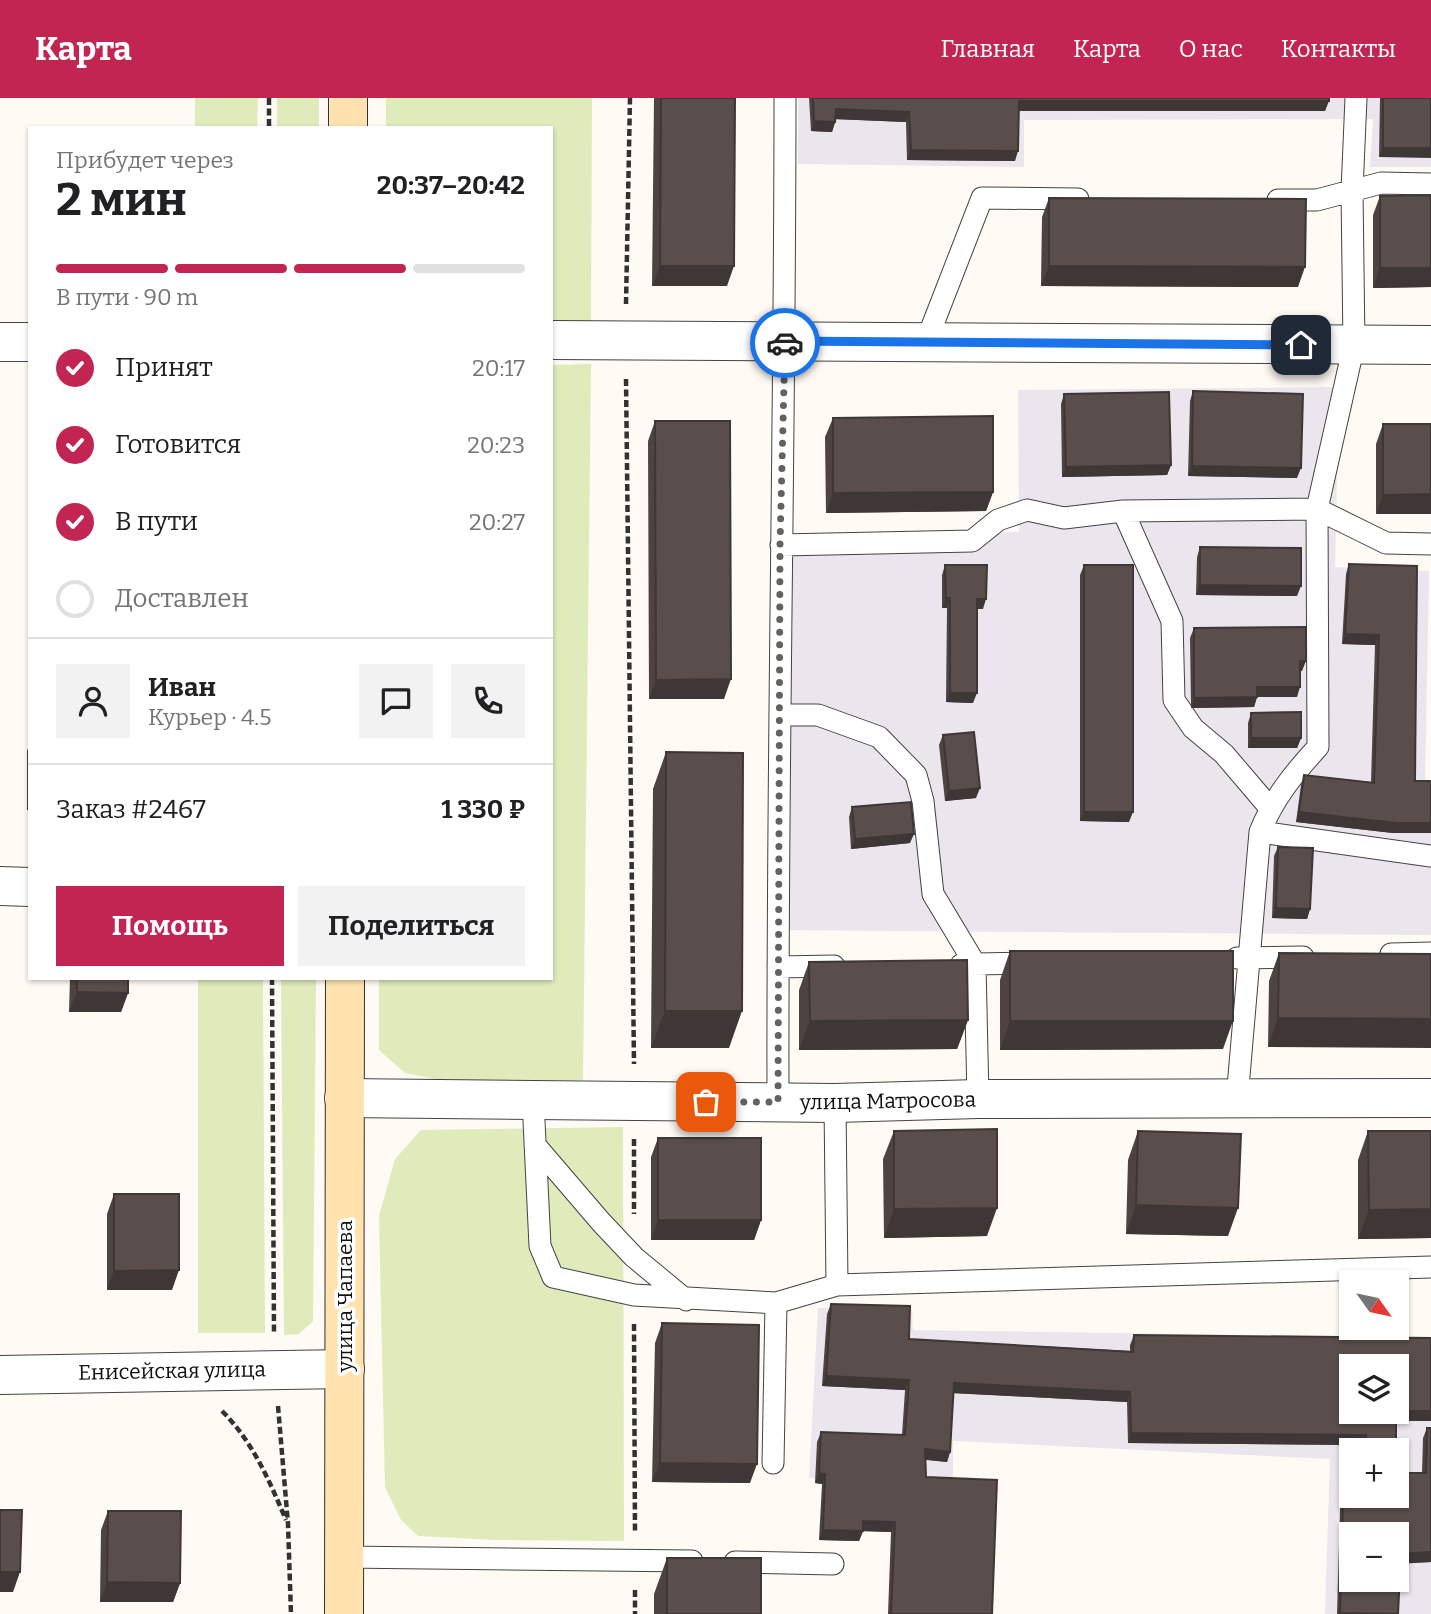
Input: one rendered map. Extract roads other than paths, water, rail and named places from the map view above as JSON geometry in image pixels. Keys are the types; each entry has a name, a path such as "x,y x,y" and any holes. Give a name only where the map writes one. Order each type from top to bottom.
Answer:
{"main road":[{"path":"348,98 348,126"},
{"name":"улица Чапаева","path":"344,1614 345,980"}],"street":[{"path":"553,340 1431,345"},
{"path":"0,342 28,342"},
{"path":"0,886 28,887"},
{"name":"улица Матросова","path":"344,1098 835,1103 978,1099 1431,1098"},
{"name":"Енисейская улица","path":"0,1375 345,1368"}],"lane":[{"path":"778,1102 785,98"},
{"path":"1237,1099 1261,832 1270,808 1318,747 1317,509 1354,345 1352,191 1356,98"},
{"path":"1261,200 1317,200 1381,183 1431,184"},
{"path":"926,342 982,198 1094,199"},
{"path":"780,545 972,541 998,520 1027,510 1064,518 1123,511 1317,509 1386,543 1431,544"},
{"path":"1123,511 1172,621 1174,700 1193,728 1224,754 1270,808"},
{"path":"780,715 818,715 879,737 916,775 923,801 933,894 975,964 978,1099"},
{"path":"1261,832 1431,856"},
{"path":"1366,955 1431,953"},
{"path":"1222,959 1327,956"},
{"path":"935,965 1057,962"},
{"path":"778,967 857,966"},
{"path":"533,1100 540,1246 554,1277 634,1296 776,1303 837,1285 1431,1267"},
{"path":"835,1103 837,1285"},
{"path":"535,1145 634,1257 686,1300"},
{"path":"773,1463 776,1303"},
{"path":"344,1557 635,1559 833,1564"}]}
